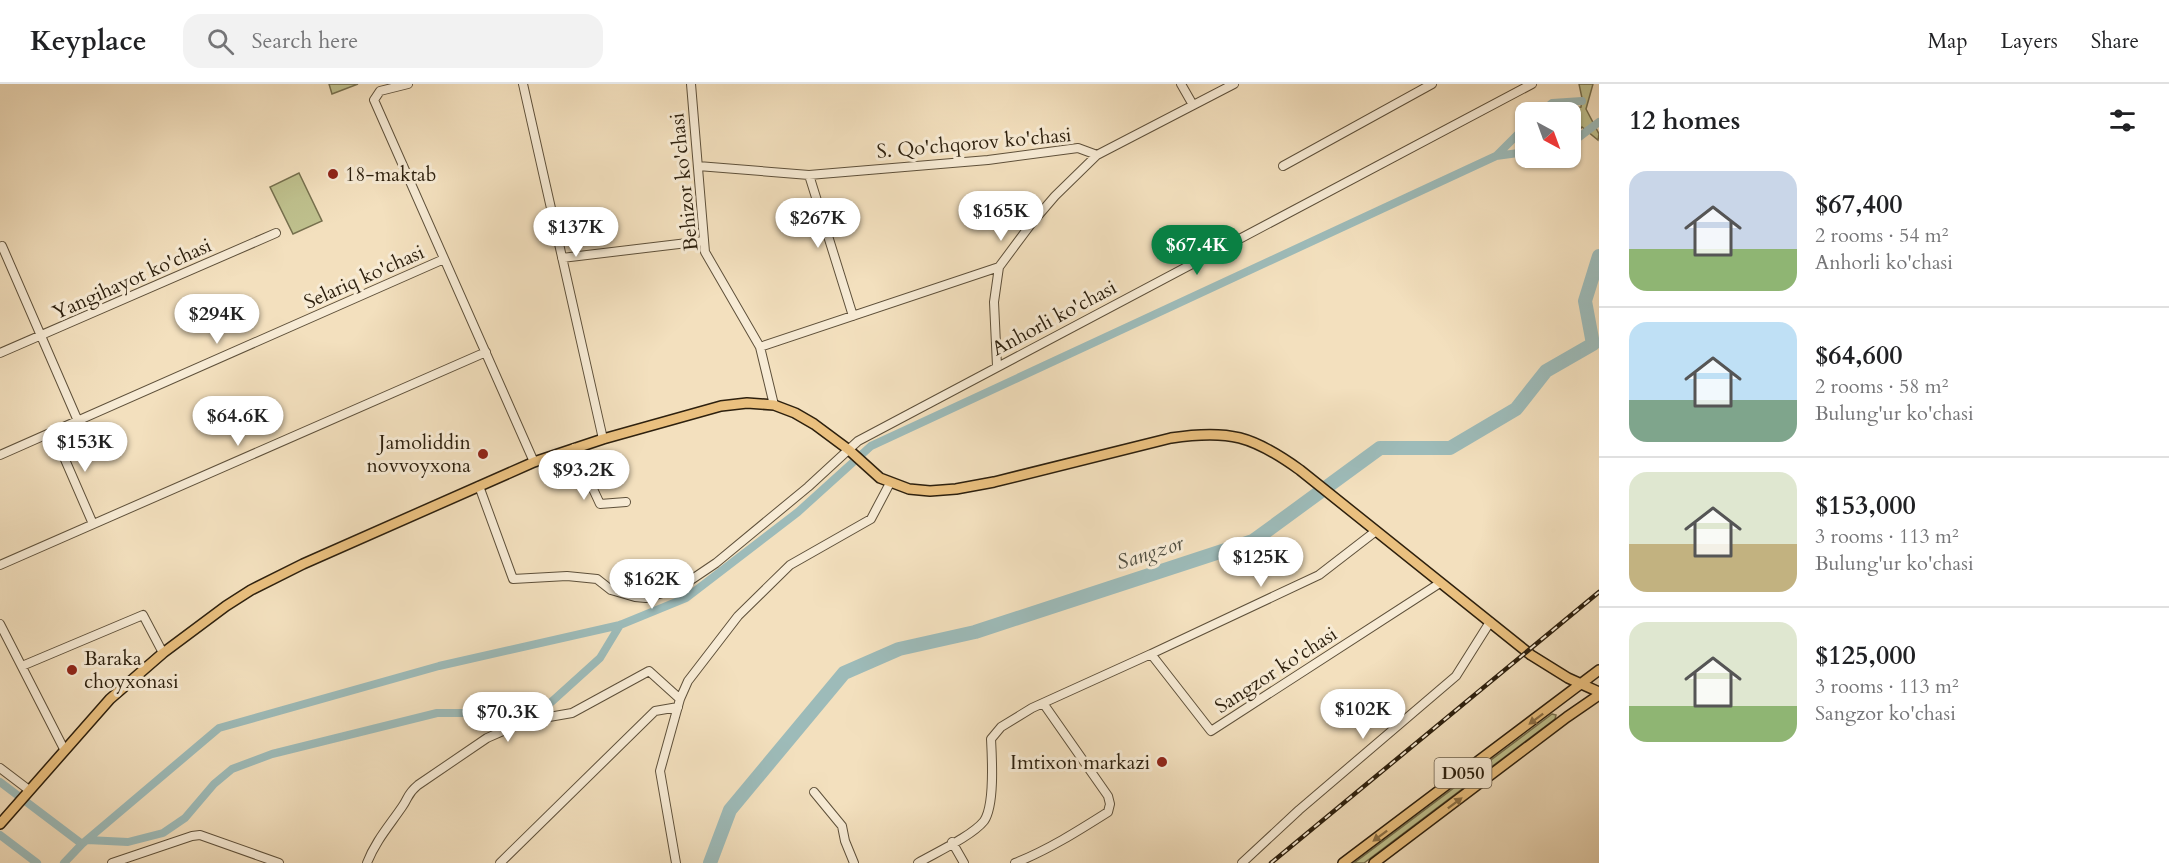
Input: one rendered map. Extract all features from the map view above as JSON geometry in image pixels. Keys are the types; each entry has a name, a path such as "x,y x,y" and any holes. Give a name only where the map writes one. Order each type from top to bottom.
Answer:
{"main road":[{"path":"4,817 110,699 163,653 226,606 277,576 534,462 603,438 721,406 756,403 774,405 805,418 849,450 870,471 890,483 909,489 930,491 969,487 1154,442 1205,434 1231,435 1250,440 1277,453 1300,470 1531,655 1582,684"},
{"name":"D050","path":"1343,863 1599,670"},
{"name":"D050","path":"1374,863 1599,693 1582,684"}],"street":[{"path":"408,84 380,91 374,100 534,462"},
{"path":"523,84 603,438"},
{"name":"Behizor ko'chasi","path":"691,84 705,252 760,347 774,405"},
{"path":"1181,84 1193,105"},
{"name":"S. Qo'chqorov ko'chasi","path":"699,166 809,175 988,160 1078,148 1097,155 1234,84"},
{"path":"1283,166 1432,84"},
{"name":"Anhorli ko'chasi","path":"479,486 513,579 567,576 597,579 611,590 646,598 680,588 716,563 808,487 858,441 1532,84"},
{"path":"997,366 994,302 999,267 1054,196 1097,155"},
{"path":"809,175 853,316"},
{"name":"Yangihayot ko'chasi","path":"0,353 276,233"},
{"path":"562,258 704,241"},
{"path":"2,246 78,421"},
{"name":"Selariq ko'chasi","path":"0,455 444,259"},
{"path":"760,347 999,267"},
{"path":"0,565 486,352"},
{"path":"53,432 93,524"},
{"path":"573,448 600,504 626,502"},
{"path":"676,863 660,771 679,703 688,681 738,616 790,565 871,519 890,483"},
{"path":"918,863 975,829 985,819 992,788 991,739 1001,727 1043,703 1319,575 1376,531"},
{"name":"Sangzor ko'chasi","path":"1151,654 1211,732 1440,582"},
{"path":"22,666 143,615 163,653"},
{"path":"1242,863 1299,810 1456,676 1490,622"},
{"path":"0,624 64,749"},
{"path":"367,863 373,847 404,804 408,794 487,738 526,721 572,712 649,670 679,703"},
{"path":"500,863 655,711 679,703"},
{"path":"1015,863 1034,856 1108,812 1110,804 1108,796 1043,703"},
{"path":"0,768 28,791"},
{"path":"814,792 842,826 854,863"},
{"path":"112,863 200,835 279,863"},
{"path":"952,842 964,863"}],"green space":[{"path":"329,84 358,84 332,94"},
{"path":"1579,84 1593,84 1586,109 1599,134 1598,140 1581,128 1582,98"},
{"path":"299,173 322,221 293,234 270,187"},
{"path":"1552,714 1556,715 1555,719 1364,863 1354,863"}],"waterway":[{"path":"1567,102 1582,101"},
{"path":"1581,136 1599,122"},
{"path":"1496,156 1515,137"},
{"path":"64,863 82,844 219,728 439,666 620,625 686,598 798,512 871,446 1496,156 1515,153"},
{"name":"Sangzor","path":"710,863 730,810 844,673 899,649 975,632 1253,541 1380,448 1450,448 1516,409 1546,371 1593,344 1585,301 1599,256"},
{"path":"87,840 128,842 163,833 185,818 214,784 232,769 272,754 437,713 496,713 548,705 600,658 620,625"},
{"path":"0,782 82,844"},
{"path":"0,835 37,863"}],"railway":[{"path":"1271,863 1599,592"}],"place":[{"name":"18-maktab","path":"333,174"},
{"name":"Jamoliddin novvoyxona","path":"483,454"},
{"name":"Baraka choyxonasi","path":"72,670"},
{"name":"Imtixon markazi","path":"1162,762"}]}
